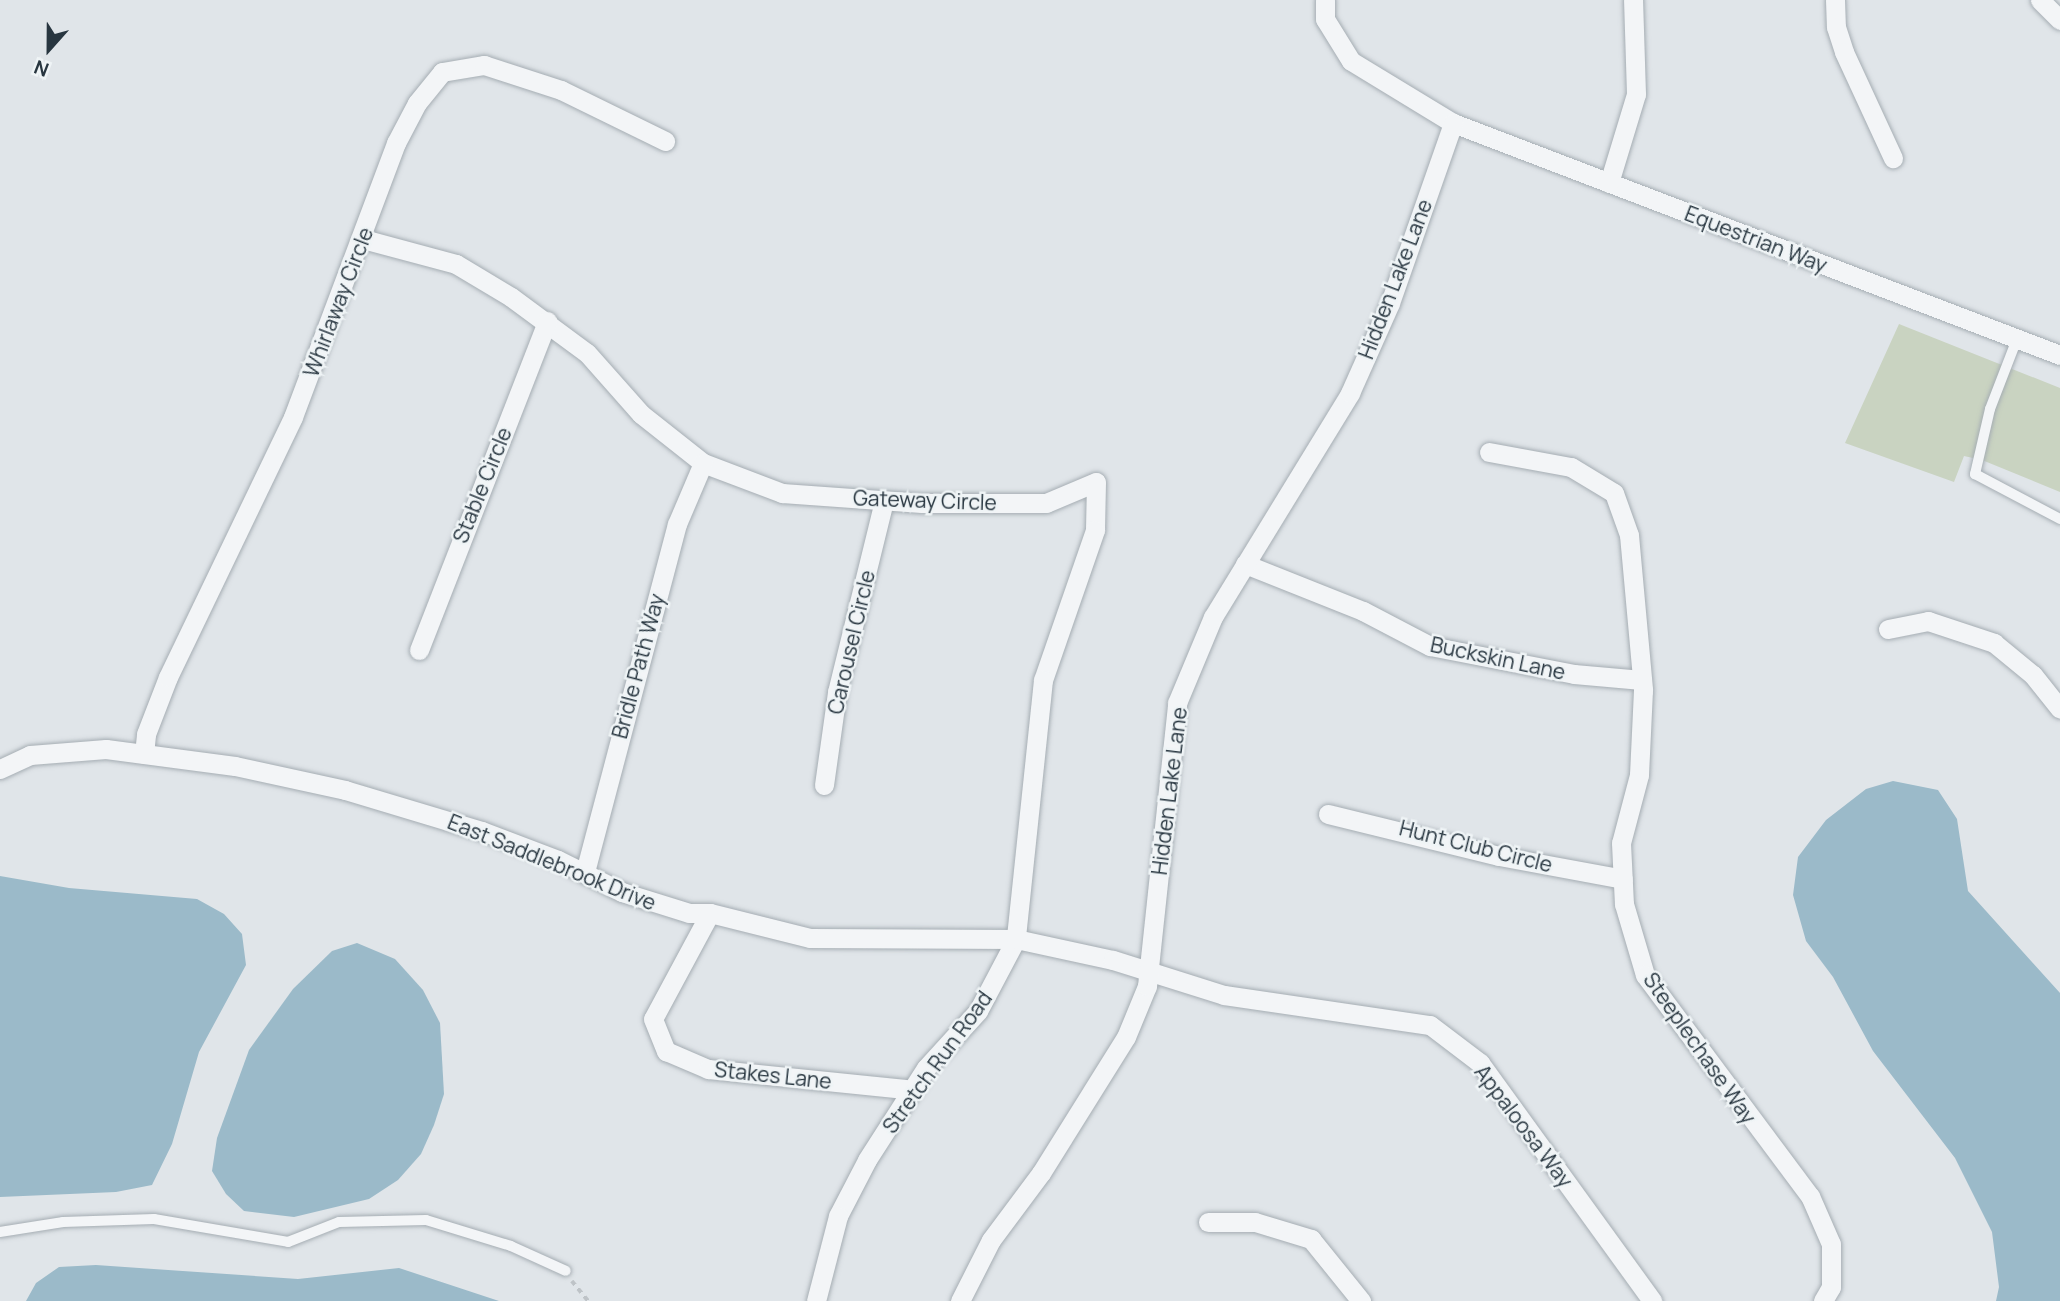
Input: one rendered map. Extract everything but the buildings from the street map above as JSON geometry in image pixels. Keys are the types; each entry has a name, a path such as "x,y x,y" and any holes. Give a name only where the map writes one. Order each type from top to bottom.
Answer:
{"street":[{"name":"Equestrian Way","path":"1325,0 1325,19 1351,61 1453,123 2060,355"},
{"path":"1609,183 1636,94 1633,0"},
{"path":"1835,0 1836,27 1844,52 1894,158"},
{"path":"2040,0 2060,20"},
{"name":"Whirlaway Circle","path":"144,754 146,734 168,677 293,417 363,239 396,143 417,103 442,72 484,65 562,90 665,141"},
{"name":"Hidden Lake Lane","path":"960,1301 991,1240 1099,1086 1126,1037 1147,986 1177,704 1213,617 1350,393 1390,303 1453,123"},
{"name":"Gateway Circle","path":"363,239 456,264 547,321 587,353 641,414 703,463 782,493 884,501 1045,503 1096,482 1095,530 1043,680 1016,939"},
{"name":"Stable Circle","path":"419,650 547,321"},
{"name":"Steeplechase Way","path":"1489,452 1571,467 1614,493 1629,535 1642,680 1639,775 1621,843 1624,904 1645,975 1810,1196 1831,1244 1831,1287 1823,1301"},
{"name":"Bridle Path Way","path":"585,872 677,524 703,463"},
{"name":"Carousel Circle","path":"824,785 837,692 884,501"},
{"name":"Buckskin Lane","path":"1245,564 1363,611 1430,646 1574,674 1642,680"},
{"path":"1888,629 1928,621 1994,643 2033,675 2060,709"},
{"name":"East Saddlebrook Drive","path":"0,769 30,755 106,749 235,766 345,790 482,831 585,872 654,905 710,913 810,938 1016,939 1149,970"},
{"name":"Hunt Club Circle","path":"1328,814 1386,824 1499,856 1623,878"},
{"name":"Stakes Lane","path":"710,913 653,1019 666,1051 708,1069 913,1090"},
{"name":"Stretch Run Road","path":"816,1301 838,1216 867,1160 913,1090 978,1011 1016,939"},
{"name":"Appaloosa Way","path":"1149,970 1235,997 1430,1025 1480,1063 1652,1301"},
{"path":"1208,1222 1255,1222 1311,1239 1362,1301"}],"lane":[{"path":"2017,339 1990,409 1975,474 2060,519"},
{"path":"0,1232 63,1222 154,1219 288,1242 339,1222 426,1220 511,1246 566,1271"}],"path":[{"path":"566,1271 588,1301"}],"green space":[{"path":"1899,324 2060,388 2060,492 1982,460 1964,456 1954,482 1845,443"}],"water":[{"path":"1893,781 1938,790 1957,819 1968,891 2060,993 2060,1301 1996,1301 1999,1287 1992,1232 1955,1158 1873,1051 1833,977 1806,941 1793,895 1798,857 1826,820 1866,789"},
{"path":"0,876 69,888 197,899 224,914 242,934 246,965 199,1052 172,1144 152,1185 116,1192 0,1197"},
{"path":"357,943 395,959 423,990 440,1023 444,1094 434,1125 421,1154 398,1180 369,1199 294,1217 244,1211 226,1194 212,1171 217,1138 249,1050 293,989 332,951"},
{"path":"96,1265 298,1279 399,1268 499,1301 26,1301 36,1283 59,1267"}]}
